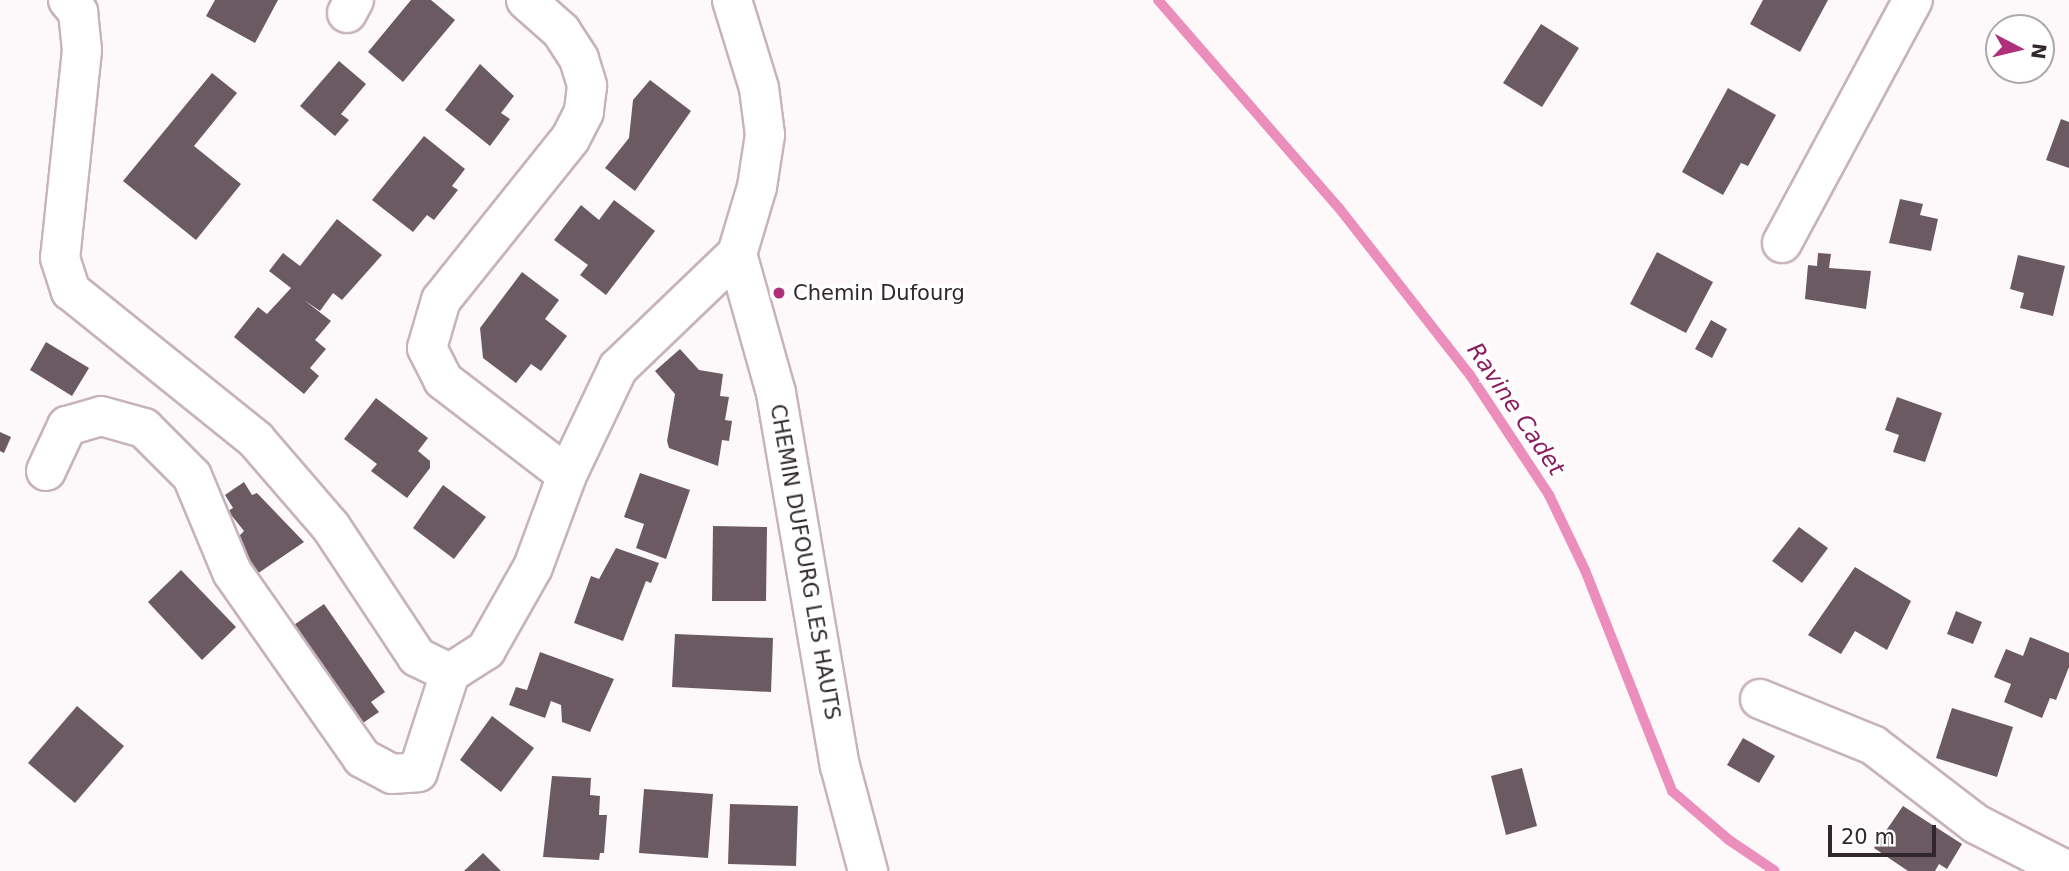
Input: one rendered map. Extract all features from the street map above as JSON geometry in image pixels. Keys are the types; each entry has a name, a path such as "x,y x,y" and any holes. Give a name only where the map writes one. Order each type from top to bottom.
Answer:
{"street":[{"path":"68,0 78,12 82,50 60,258 71,291 256,440 331,527 417,657 450,673"},
{"path":"526,0 561,31 579,59 587,86 584,112 570,139 441,300 427,348 443,380 567,475"},
{"path":"46,471 67,426 102,416 144,428 192,476 232,572 362,758 392,774 418,772 450,673 486,650 533,567 567,475 618,368 737,254 757,187 765,135 759,88 732,0"},
{"path":"1782,243 1913,0"},
{"name":"CHEMIN DUFOURG LES HAUTS","path":"737,254 776,393 840,766 868,871"},
{"path":"1760,699 1873,745 1976,824 2068,871"}],"building":[{"path":"215,0 278,0 255,43 206,16"},
{"path":"411,0 431,0 455,20 403,82 368,52"},
{"path":"1763,0 1828,0 1800,52 1750,24"},
{"path":"1541,24 1579,48 1542,107 1503,83"},
{"path":"339,61 366,84 341,114 349,120 335,136 300,106"},
{"path":"480,64 514,96 501,113 510,119 490,146 445,110"},
{"path":"212,73 237,93 194,146 241,184 196,240 123,181"},
{"path":"650,80 691,111 635,191 605,168 629,138 633,100"},
{"path":"1728,88 1776,115 1748,166 1741,163 1723,195 1682,172"},
{"path":"2061,119 2069,122 2069,168 2046,160"},
{"path":"424,136 465,169 452,186 458,190 434,220 427,215 413,232 372,200"},
{"path":"1900,199 1923,204 1920,215 1938,219 1931,251 1889,243"},
{"path":"614,200 655,231 606,295 580,275 588,265 554,240 581,205 599,220"},
{"path":"337,219 382,255 342,300 333,293 320,311 304,300 331,321 315,340 326,349 310,368 319,376 304,394 234,337 258,307 267,314 291,288 269,271 283,253 300,266"},
{"path":"1657,252 1713,282 1686,333 1630,304"},
{"path":"1818,253 1831,254 1829,268 1871,271 1866,309 1805,299 1808,265 1817,266"},
{"path":"2018,255 2065,266 2053,316 2020,308 2024,293 2010,289"},
{"path":"522,272 559,300 545,319 567,336 541,371 531,364 516,383 483,358 480,328"},
{"path":"1711,320 1727,329 1712,358 1695,349"},
{"path":"46,342 89,368 72,396 30,370"},
{"path":"680,349 699,370 723,374 720,396 729,397 725,420 732,421 729,441 722,440 718,466 669,448 667,441 675,394 655,371"},
{"path":"1897,397 1942,413 1925,462 1893,452 1899,435 1885,430"},
{"path":"376,398 428,438 418,451 430,461 430,468 407,498 371,471 377,464 344,439"},
{"path":"0,432 11,437 4,453 0,451"},
{"path":"640,473 690,490 666,559 636,548 644,524 624,517"},
{"path":"244,482 252,495 257,493 304,542 251,578 230,545 244,531 228,511 233,508 225,495"},
{"path":"443,485 486,517 454,559 413,528"},
{"path":"713,526 767,527 766,601 712,601"},
{"path":"1799,527 1828,548 1802,583 1772,561"},
{"path":"616,548 659,563 651,583 646,581 623,641 574,623 591,576 599,579"},
{"path":"1855,567 1911,601 1887,650 1855,631 1841,654 1808,635"},
{"path":"181,570 236,627 202,660 148,602"},
{"path":"324,604 385,692 371,702 379,712 360,725 291,627"},
{"path":"1956,611 1982,622 1973,644 1947,634"},
{"path":"675,634 773,638 771,692 672,687"},
{"path":"2030,637 2069,653 2069,667 2056,700 2050,698 2042,718 2004,702 2011,684 1994,677 2006,649 2023,656"},
{"path":"540,652 614,679 590,732 562,722 561,705 551,701 545,718 509,705 516,687 527,690"},
{"path":"77,706 124,746 75,803 28,763"},
{"path":"1952,708 2013,727 1997,777 1936,758"},
{"path":"492,716 534,748 501,792 460,760"},
{"path":"1743,738 1775,756 1759,783 1727,765"},
{"path":"1522,768 1537,826 1506,835 1491,776"},
{"path":"552,776 591,778 590,795 600,796 599,815 607,815 604,853 600,853 599,860 543,857"},
{"path":"644,789 713,794 708,858 639,853"},
{"path":"730,804 798,806 796,866 728,864"},
{"path":"1903,806 1962,844 1947,869 1939,864 1935,871 1908,871 1874,848"},
{"path":"483,853 501,871 464,871"}],"waterway":[{"name":"Ravine Cadet","path":"1158,0 1339,208 1470,375 1549,495 1585,570 1672,791 1729,840 1775,871"}],"place":[{"name":"Chemin Dufourg","path":"779,293"}]}
